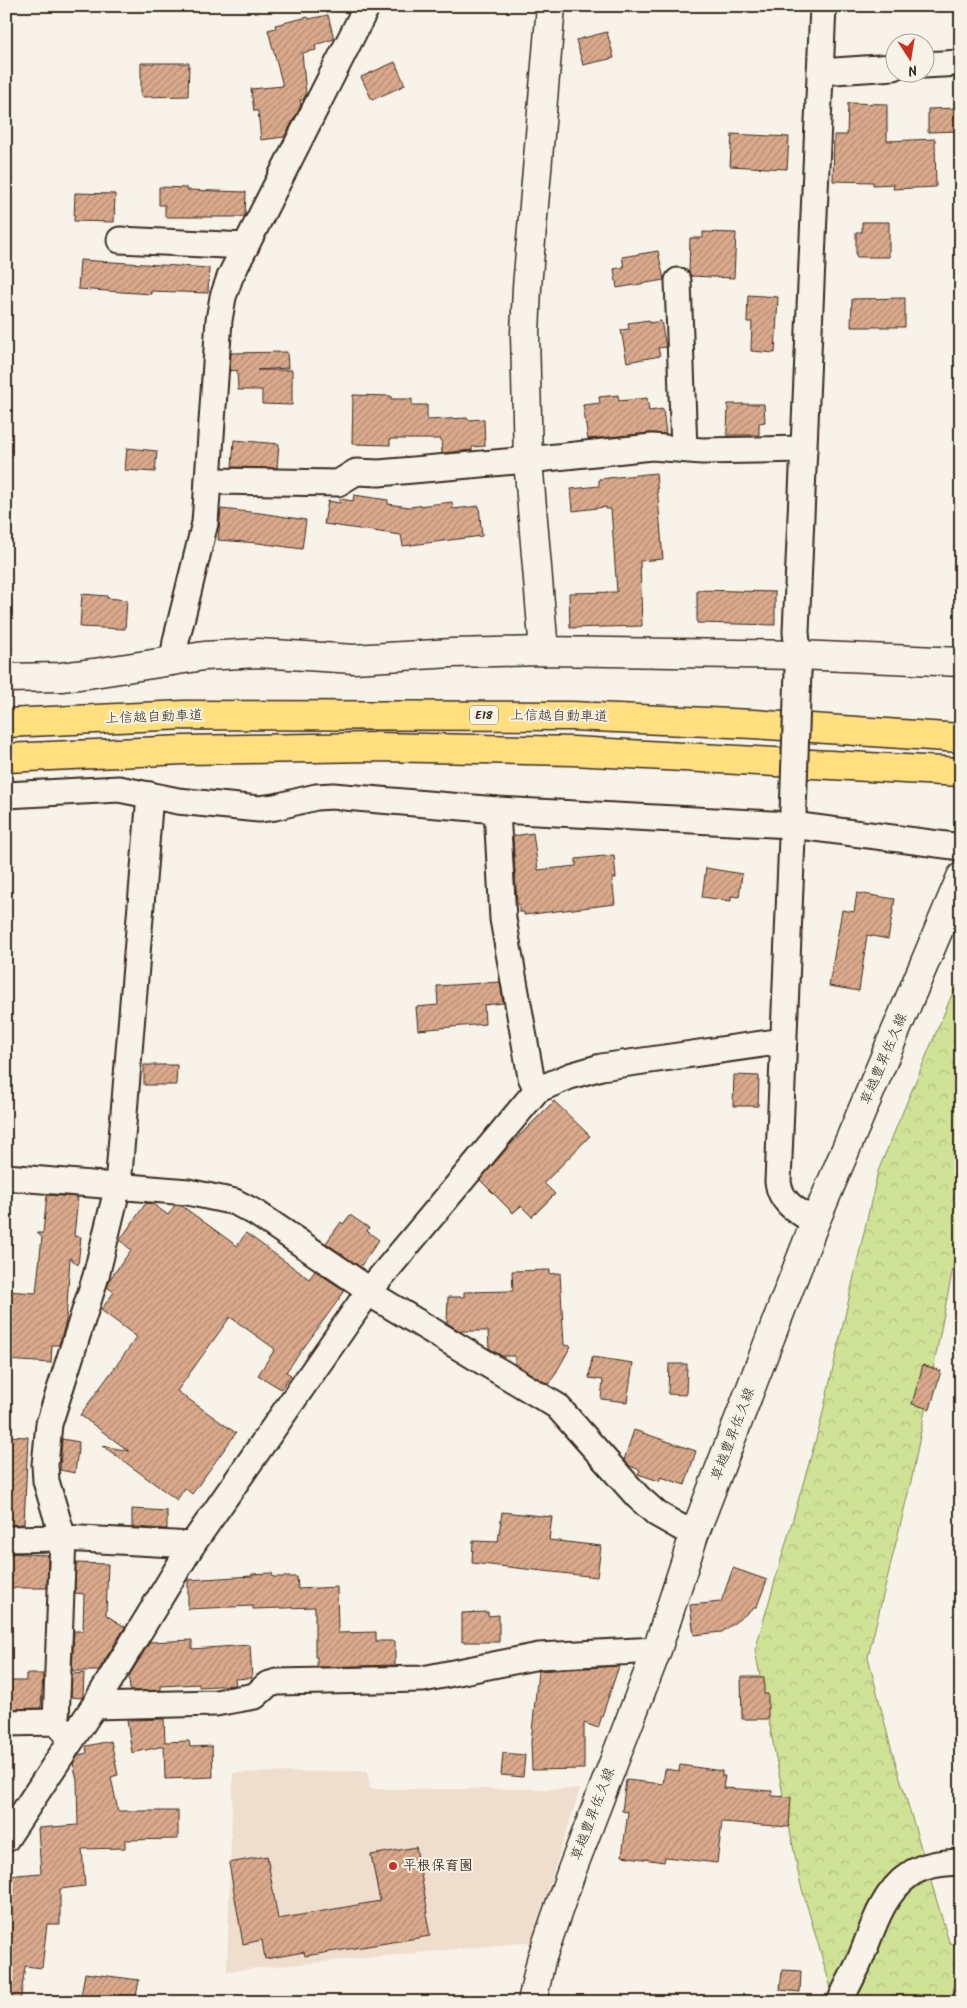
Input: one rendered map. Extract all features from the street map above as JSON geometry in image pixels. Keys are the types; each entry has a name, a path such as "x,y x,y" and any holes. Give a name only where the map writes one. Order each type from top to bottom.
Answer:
{"highway":[{"name":"上信越自動車道","path":"6,723 185,714 572,716 753,724 961,738"},
{"path":"6,758 184,750 376,747 583,751 961,772"}],"street":[{"path":"173,662 176,641 204,523 218,320 223,297 230,278 367,6"},
{"path":"544,651 528,460 525,334 527,287 551,6"},
{"path":"815,1222 786,1203 780,1192 778,1160 798,663 796,632 823,6"},
{"path":"934,64 961,62"},
{"path":"820,72 884,68"},
{"path":"120,240 246,246"},
{"path":"678,281 684,449"},
{"path":"208,481 338,483 356,472 379,472 528,460 652,447 684,449 804,449"},
{"path":"6,678 94,674 204,656 258,653 354,659 452,653 544,651 798,663 961,662"},
{"path":"6,796 119,789 178,801 259,809 275,808 316,797 333,796 497,810 792,819 961,847"},
{"path":"64,1731 63,1538 46,1481 47,1437 52,1415 96,1276 118,1186 150,795"},
{"path":"497,810 503,919 531,1077 537,1090"},
{"name":"草越豊昇佐久線","path":"532,2002 541,1960 572,1870 657,1650 694,1536 815,1222 961,877"},
{"path":"6,1839 64,1731 94,1706 192,1545 368,1291 537,1090 570,1076 601,1068 784,1041"},
{"path":"6,1177 188,1192 235,1202 256,1213 379,1299 557,1406 638,1497 656,1514 694,1536"},
{"path":"6,1539 63,1538 192,1545"},
{"path":"94,1706 216,1703 255,1696 268,1685 277,1682 423,1679 539,1656 657,1650"},
{"path":"6,1723 64,1731"},
{"path":"840,2002 881,1908 889,1896 909,1875 922,1868 938,1864 961,1862"}],"shaded area":[{"name":"平根保育園","path":"367,1771 370,1789 580,1789 531,1942 227,1971 233,1773"}],"green space":[{"path":"956,985 961,994 961,1227 912,1477 868,1657 890,1744 949,1942 961,1949 961,2002 835,2002 800,1882 755,1650 820,1425 878,1171"}],"building":[{"path":"328,15 334,39 315,45 316,50 302,53 306,94 303,100 300,100 301,106 284,137 261,140 258,111 254,111 251,89 283,86 268,30 276,28 275,25 308,17 309,19"},
{"path":"607,32 614,58 583,65 576,40"},
{"path":"395,62 405,85 372,100 361,77"},
{"path":"141,63 189,63 188,96 141,97"},
{"path":"848,103 887,104 887,141 935,139 936,187 893,189 894,184 873,185 873,182 833,181 834,135 847,135"},
{"path":"959,108 960,131 928,132 928,109"},
{"path":"732,134 789,137 787,169 730,166"},
{"path":"159,187 246,192 245,215 244,217 165,217 165,205 159,205"},
{"path":"75,193 115,194 114,222 74,221"},
{"path":"862,222 889,222 889,257 856,257 856,232 862,232"},
{"path":"703,232 736,233 734,278 691,276 689,272 690,238 703,238"},
{"path":"658,251 664,280 617,288 614,269 624,267 622,257"},
{"path":"80,260 209,268 208,293 151,291 151,294 78,289"},
{"path":"748,295 778,297 775,353 751,351 752,322 747,322"},
{"path":"905,298 905,327 851,327 852,299"},
{"path":"649,320 649,323 661,321 666,347 658,348 660,356 627,362 621,330 629,329 628,323"},
{"path":"287,352 288,368 257,370 292,370 292,405 262,404 262,390 238,390 237,370 230,371 231,353"},
{"path":"353,395 391,396 391,399 412,399 412,405 427,405 427,420 484,419 485,446 472,447 472,450 442,453 441,439 390,439 390,445 352,444"},
{"path":"618,395 619,401 647,398 649,411 663,409 666,434 651,433 588,439 583,405 600,403 599,397"},
{"path":"728,404 764,404 765,422 759,423 759,435 727,435"},
{"path":"234,440 279,444 277,468 232,467"},
{"path":"127,448 157,451 155,472 125,470"},
{"path":"656,473 663,559 640,561 642,626 570,628 569,593 617,592 611,509 606,509 606,507 573,511 571,489 599,486 599,479"},
{"path":"354,495 388,500 388,504 409,507 452,502 453,509 479,506 482,536 403,546 401,535 324,524 328,501 340,503 340,499 353,501"},
{"path":"221,509 306,520 302,549 218,540"},
{"path":"697,590 775,592 775,625 697,623"},
{"path":"82,594 127,600 125,629 80,627"},
{"path":"533,833 538,870 576,866 576,859 614,855 616,878 612,878 615,904 524,915 524,912 519,912 513,836"},
{"path":"706,868 742,874 739,897 731,896 731,901 702,897"},
{"path":"857,893 895,899 888,939 867,935 859,991 829,986 842,910 854,912"},
{"path":"500,982 503,1003 484,1005 485,1024 418,1030 416,1007 438,1005 437,986"},
{"path":"144,1065 177,1065 176,1085 144,1085"},
{"path":"734,1075 759,1076 758,1106 733,1106"},
{"path":"554,1101 590,1136 544,1183 555,1194 532,1217 521,1206 513,1213 480,1180 508,1147"},
{"path":"47,1195 78,1197 74,1236 81,1237 78,1265 70,1258 66,1321 59,1345 52,1345 51,1363 6,1360 6,1291 36,1293 42,1237 37,1233 43,1233"},
{"path":"146,1203 153,1204 168,1215 175,1205 182,1206 237,1246 246,1233 309,1279 315,1271 344,1290 286,1372 291,1375 281,1389 258,1375 275,1349 230,1317 177,1391 236,1433 192,1494 185,1488 177,1500 103,1446 129,1451 80,1415 137,1337 101,1310 114,1292 107,1287 110,1279 131,1250 120,1240"},
{"path":"350,1215 369,1228 367,1231 379,1240 360,1267 326,1243 341,1222 343,1224"},
{"path":"550,1270 550,1274 560,1273 564,1345 571,1346 549,1385 515,1364 515,1356 502,1356 489,1348 488,1331 460,1331 447,1323 448,1297 464,1297 464,1292 513,1291 512,1271"},
{"path":"592,1357 633,1363 627,1402 601,1399 603,1380 589,1378"},
{"path":"669,1364 687,1364 686,1395 668,1394"},
{"path":"923,1365 941,1371 930,1409 912,1404"},
{"path":"634,1430 696,1451 685,1485 661,1477 659,1481 638,1474 640,1470 630,1466 624,1460"},
{"path":"6,1436 28,1437 24,1524 6,1525"},
{"path":"62,1439 79,1442 75,1473 60,1470"},
{"path":"132,1509 167,1511 167,1529 132,1527"},
{"path":"502,1512 552,1517 549,1540 601,1546 597,1577 472,1563 473,1541 498,1542"},
{"path":"6,1553 48,1555 47,1588 6,1588"},
{"path":"76,1563 108,1564 106,1615 125,1627 98,1671 72,1671 74,1631 83,1631 84,1594 75,1593"},
{"path":"733,1568 767,1580 757,1606 722,1632 694,1635 690,1605 721,1602"},
{"path":"272,1573 273,1577 297,1577 298,1589 337,1587 338,1633 376,1632 376,1641 395,1641 395,1665 317,1667 317,1657 315,1657 315,1607 253,1609 253,1606 188,1609 188,1580"},
{"path":"488,1612 488,1616 499,1615 499,1642 462,1642 462,1613"},
{"path":"192,1640 192,1649 250,1645 252,1678 235,1679 236,1685 199,1687 199,1684 161,1686 161,1690 130,1691 129,1676 150,1642"},
{"path":"619,1666 598,1728 584,1723 584,1769 532,1770 531,1742 538,1671"},
{"path":"84,1673 82,1698 71,1697 72,1674"},
{"path":"26,1674 43,1674 41,1708 6,1709 6,1681 26,1681"},
{"path":"741,1677 764,1677 764,1694 768,1694 768,1719 742,1719"},
{"path":"164,1719 165,1742 189,1741 190,1747 212,1746 213,1777 165,1779 164,1746 132,1753 127,1720"},
{"path":"111,1741 118,1775 111,1777 118,1811 178,1811 178,1839 125,1840 125,1848 82,1849 85,1886 60,1889 60,1924 47,1924 42,1968 25,1966 20,2002 6,2002 6,1876 41,1873 38,1828 78,1825 77,1780 73,1763 79,1755 87,1753 86,1746"},
{"path":"503,1753 525,1755 523,1777 501,1775"},
{"path":"680,1765 722,1771 722,1776 725,1776 723,1788 772,1791 772,1796 791,1797 789,1827 722,1822 717,1863 665,1857 664,1862 622,1856 628,1812 622,1811 626,1780 663,1784 665,1769 679,1771"},
{"path":"416,1847 428,1913 426,1913 430,1936 305,1956 304,1952 265,1959 262,1940 243,1944 229,1863 267,1856 278,1919 380,1901 371,1855"},
{"path":"782,1970 801,1971 800,1992 780,1990"},
{"path":"85,1973 139,1980 135,2002 80,2002"}],"place":[{"name":"平根保育園","path":"393,1866"}]}
